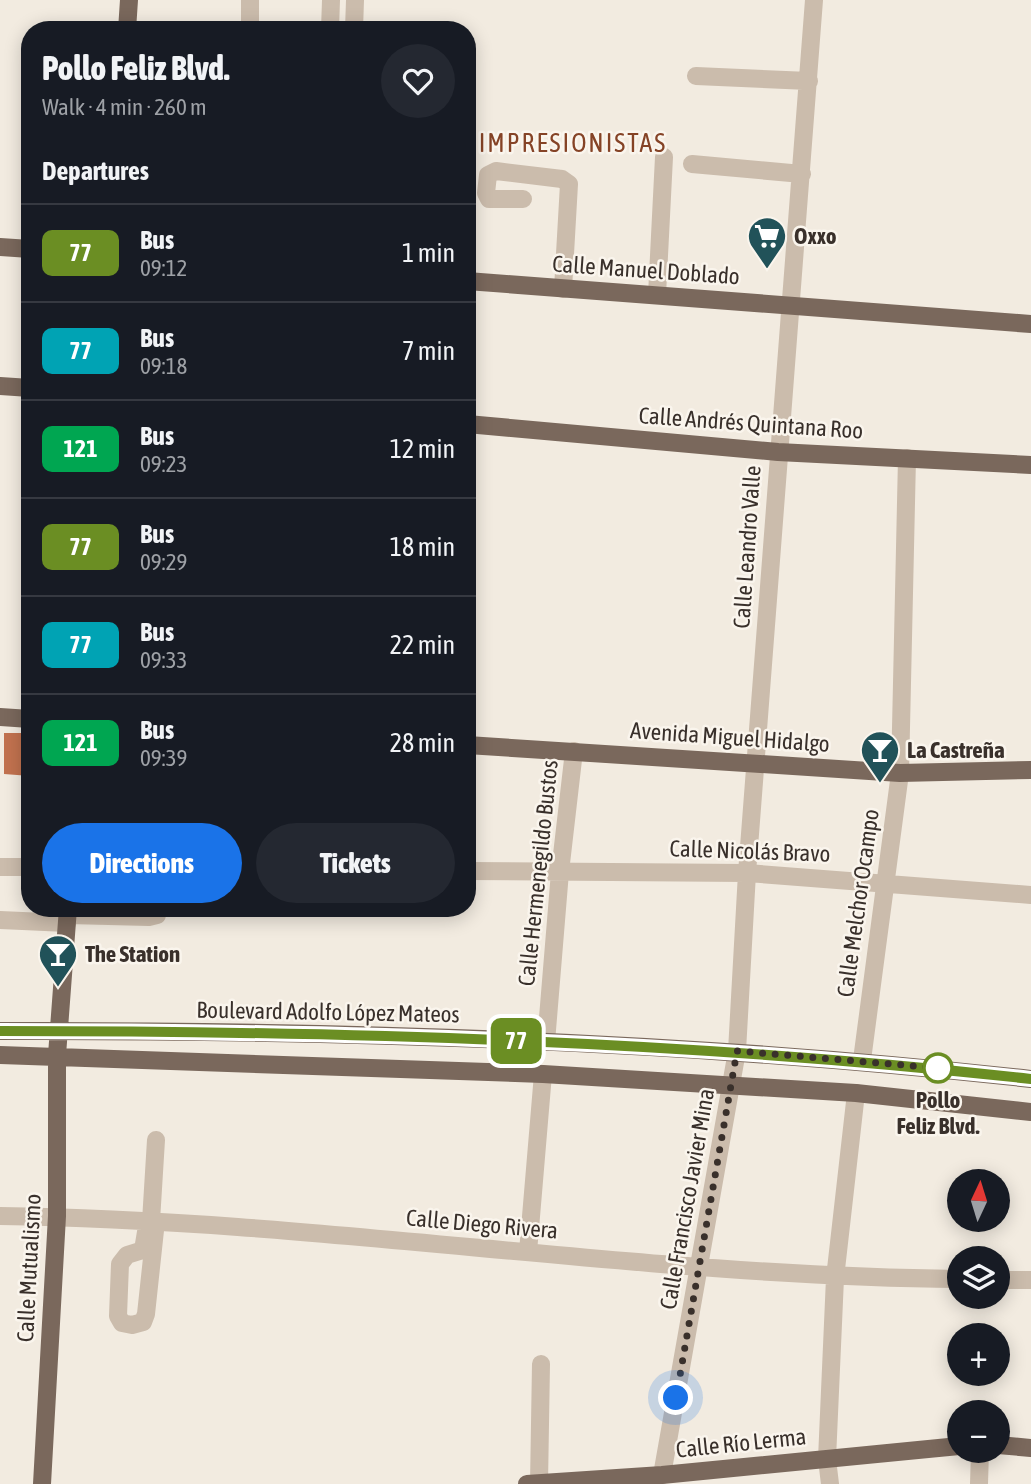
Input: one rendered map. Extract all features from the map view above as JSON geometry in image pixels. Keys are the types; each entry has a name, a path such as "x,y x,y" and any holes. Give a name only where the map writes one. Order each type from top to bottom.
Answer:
{"main road":[{"path":"128,21 129,0"},
{"path":"0,247 21,248"},
{"name":"Calle Manuel Doblado","path":"476,282 1031,324"},
{"path":"0,386 21,387"},
{"name":"Calle Andrés Quintana Roo","path":"476,425 779,452 1031,465"},
{"path":"0,717 21,718"},
{"name":"Avenida Miguel Hidalgo","path":"476,746 900,773 1031,770"},
{"name":"Calle Mutualismo","path":"41,1484 57,1216 57,1055 68,917"},
{"name":"Boulevard Adolfo López Mateos","path":"0,1031 546,1042 862,1060 1031,1079"},
{"path":"0,1055 543,1074 856,1093 1031,1112"},
{"path":"1010,1446 1031,1448"},
{"name":"Calle Río Lerma","path":"527,1484 662,1475 704,1478 827,1459 947,1447"}],"street":[{"path":"250,0 250,21"},
{"path":"330,21 331,0"},
{"path":"354,21 355,0"},
{"name":"Calle Leandro Valle","path":"756,762 814,0"},
{"path":"696,76 809,81"},
{"path":"657,295 664,157"},
{"path":"692,164 802,174"},
{"path":"523,199 489,199 486,193 488,175 496,171 562,179 569,184 564,289"},
{"name":"Calle Melchor Ocampo","path":"862,1060 900,773 907,458"},
{"name":"Calle Hermenegildo Bustos","path":"546,1042 560,872 574,751"},
{"name":"Calle Francisco Javier Mina","path":"662,1475 733,1085 756,762"},
{"path":"0,867 21,867"},
{"name":"Calle Nicolás Bravo","path":"476,871 747,873 1031,895"},
{"path":"0,920 51,917"},
{"path":"108,917 152,917"},
{"path":"528,1252 543,1074"},
{"path":"830,1484 827,1459 835,1278 856,1093"},
{"path":"151,1228 156,1140"},
{"name":"Calle Diego Rivera","path":"0,1216 57,1216 151,1228 528,1252 835,1278 947,1279"},
{"path":"1010,1280 1031,1280"},
{"path":"539,1484 541,1364"},
{"path":"979,1484 980,1463"}],"building":[{"path":"4,733 21,733 21,775 4,774"}],"bus line":[{"name":"77","path":"0,1031 546,1042 862,1060 1031,1079"}],"place":[{"name":"Oxxo","path":"767,270"},
{"name":"La Castreña","path":"880,784"},
{"name":"The Station","path":"58,988"},
{"name":"Pollo Feliz Blvd.","path":"938,1068"}],"district":[{"name":"IMPRESIONISTAS","path":"573,143"}],"route":[{"path":"676,1398 737,1051 938,1068"}]}
